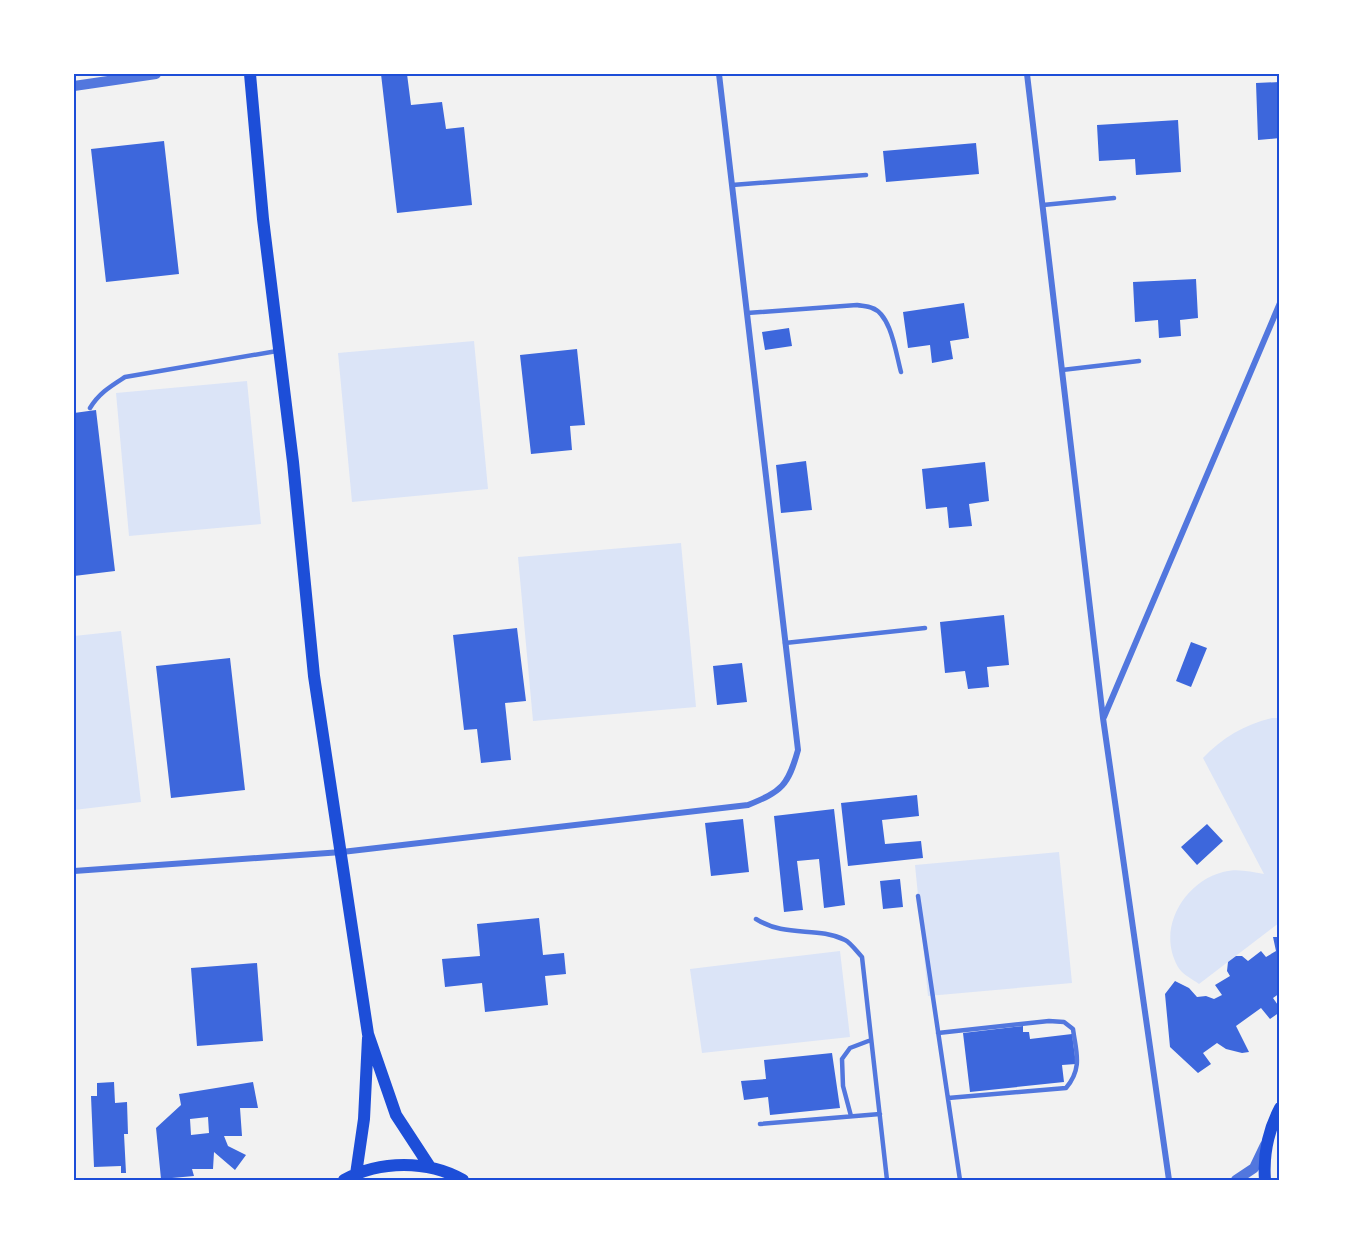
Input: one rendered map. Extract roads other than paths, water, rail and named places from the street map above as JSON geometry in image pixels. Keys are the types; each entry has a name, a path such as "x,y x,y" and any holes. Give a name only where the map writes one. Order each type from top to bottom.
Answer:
{"main road":[{"path":"250,74 263,219 293,462 314,676 368,1034 364,1119 350,1177 392,1165 430,1167 463,1180"},
{"path":"368,1034 396,1114 430,1167"},
{"path":"1265,1180 1266,1143 1272,1122 1280,1108"}],"street":[{"path":"74,87 156,74"},
{"path":"74,871 342,852 748,805 774,795 791,774 798,750 719,74"},
{"path":"1027,74 1103,718 1169,1180"},
{"path":"1103,718 1280,303"},
{"path":"1236,1180 1254,1168 1266,1143"}],"lane":[{"path":"732,185 866,175"},
{"path":"1043,205 1114,198"},
{"path":"747,313 858,305 873,308 882,314 888,326 901,372"},
{"path":"90,408 97,397 125,377 279,350"},
{"path":"1062,369 1139,361"},
{"path":"785,643 925,628"},
{"path":"918,896 960,1180"},
{"path":"756,919 779,930 819,933 846,940 861,957 887,1180"},
{"path":"938,1033 1049,1022 1064,1022 1073,1029 1078,1066 1074,1079 1066,1088 948,1098"},
{"path":"851,1116 843,1086 842,1059 850,1048 871,1040"},
{"path":"760,1124 880,1114"}]}
